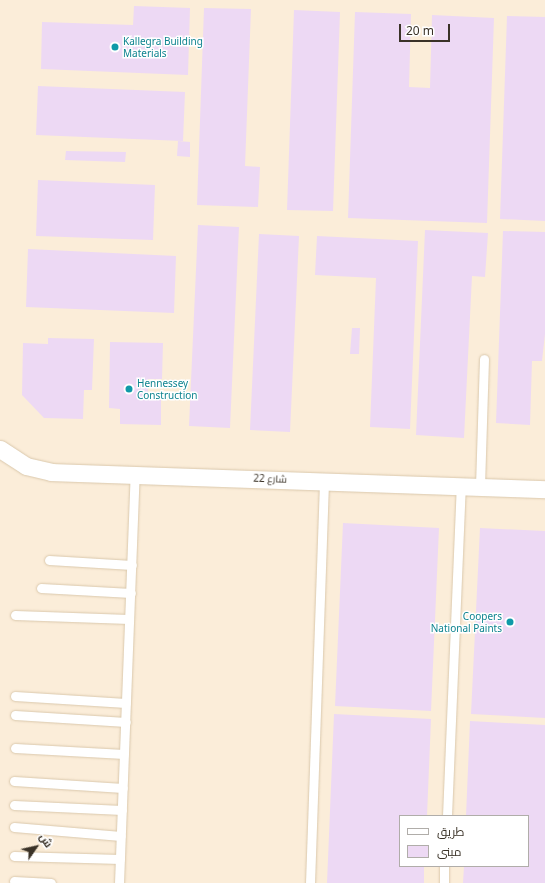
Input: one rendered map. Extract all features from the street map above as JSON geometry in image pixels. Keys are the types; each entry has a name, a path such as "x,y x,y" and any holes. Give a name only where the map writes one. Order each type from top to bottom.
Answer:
{"street":[{"name":"شارع 22","path":"0,449 38,470 545,489"}],"lane":[{"path":"480,486 484,359"},
{"path":"119,883 135,474"},
{"path":"310,883 324,481"},
{"path":"447,815 461,486"},
{"path":"49,560 132,565"},
{"path":"41,588 131,594"},
{"path":"15,615 129,619"},
{"path":"15,696 126,703"},
{"path":"15,715 126,722"},
{"path":"15,748 124,754"},
{"path":"14,781 123,788"},
{"path":"14,804 122,810"},
{"path":"14,827 121,836"},
{"path":"14,856 120,859"},
{"path":"444,867 444,883"},
{"path":"14,881 51,883"}],"shaded area":[{"path":"0,0 545,0 545,883 0,883"}],"building":[{"name":"Kallegra Building Materials","path":"134,6 190,8 188,75 41,69 42,22 133,25"},
{"path":"204,8 251,9 245,166 260,167 258,207 197,205"},
{"path":"294,10 340,12 333,211 287,210"},
{"path":"355,12 411,14 409,87 430,88 432,15 494,18 487,223 348,218"},
{"path":"507,16 545,17 545,221 500,219"},
{"path":"38,86 185,92 183,141 36,135"},
{"path":"178,141 190,142 190,157 177,156"},
{"path":"66,151 126,152 125,162 65,160"},
{"path":"38,180 155,185 153,240 36,236"},
{"path":"198,225 239,227 230,428 189,426"},
{"path":"425,230 488,233 485,277 472,276 464,438 416,435"},
{"path":"503,231 545,232 545,334 542,361 532,361 530,425 496,423"},
{"path":"259,234 299,236 290,432 250,430"},
{"path":"317,236 418,241 410,429 370,427 376,278 315,275"},
{"path":"28,249 176,256 174,313 26,307"},
{"path":"352,328 360,328 359,354 350,354"},
{"path":"48,338 94,339 92,390 84,390 83,419 44,418 22,395 23,343 48,344"},
{"name":"Hennessey Construction","path":"110,342 163,343 162,379 148,379 148,399 161,400 161,425 120,424 120,409 109,408"},
{"path":"343,523 439,528 431,711 335,706"},
{"name":"Coopers National Paints","path":"480,528 545,531 545,718 471,714"},
{"path":"334,714 431,719 427,815 399,815 399,867 424,867 424,883 327,883"},
{"path":"470,721 545,725 545,883 463,883 464,867 529,867 529,815 466,815"}],"place":[{"name":"Kallegra Building Materials","path":"115,47"},
{"name":"Hennessey Construction","path":"129,389"},
{"name":"Coopers National Paints","path":"510,622"}]}
